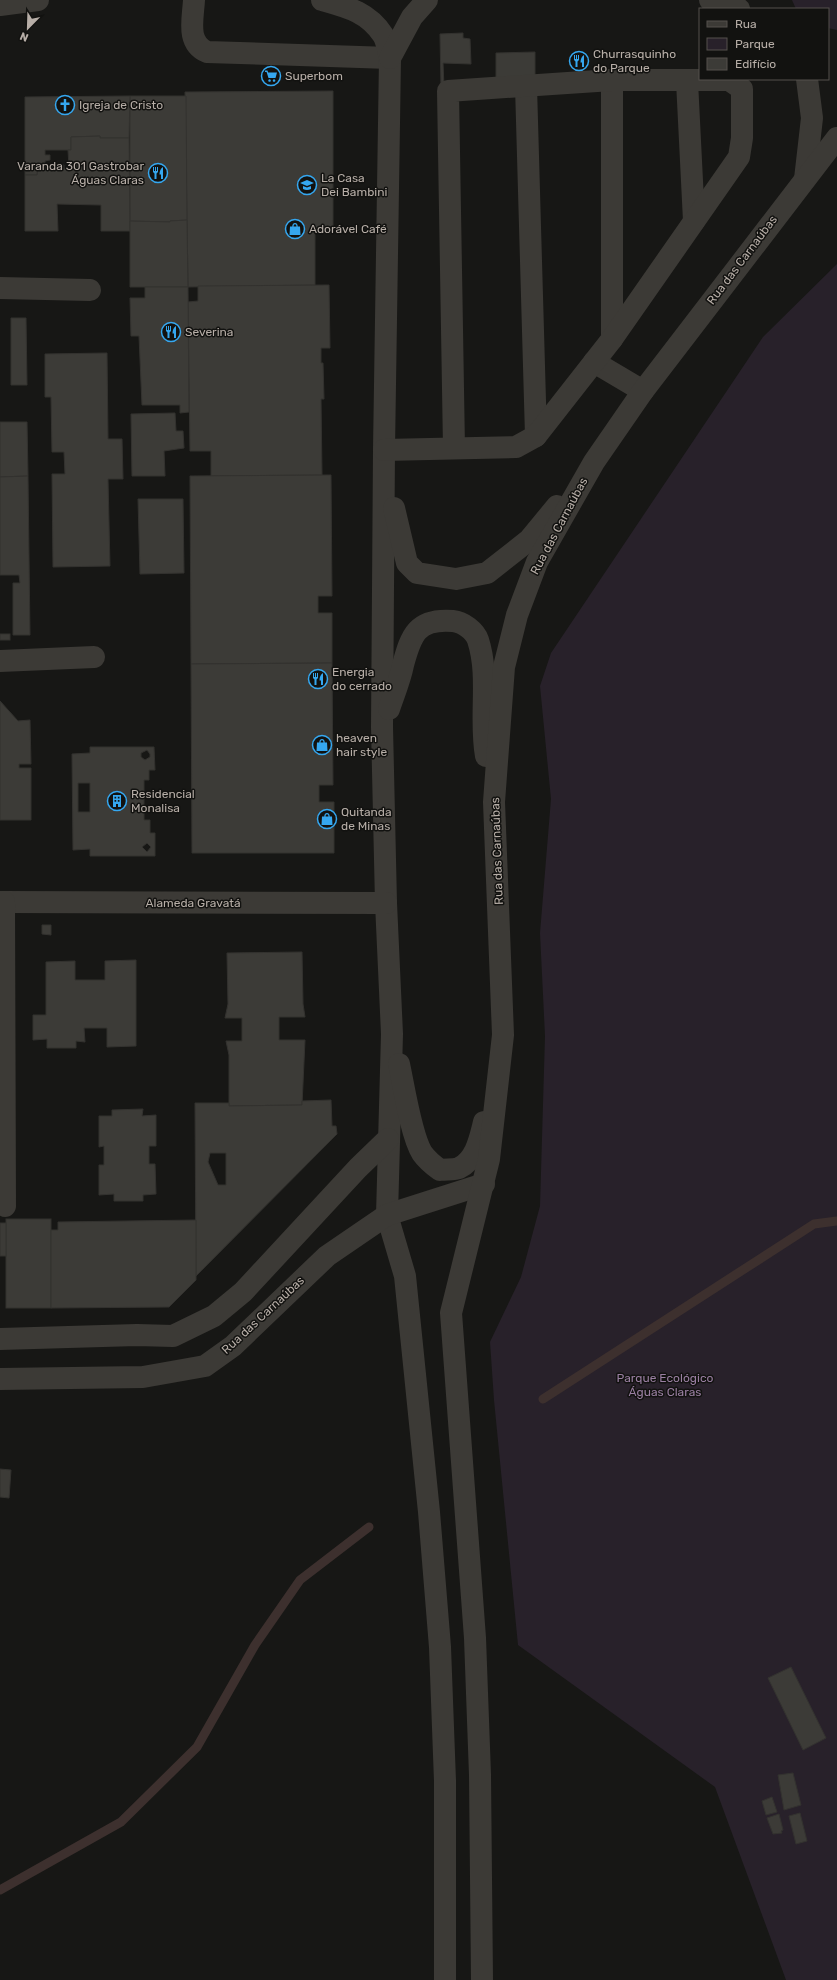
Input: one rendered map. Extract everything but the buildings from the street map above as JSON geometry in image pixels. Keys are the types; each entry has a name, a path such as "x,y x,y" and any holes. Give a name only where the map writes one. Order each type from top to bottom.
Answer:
{"street":[{"path":"0,4 38,0"},
{"path":"194,0 192,30 194,42 200,49 207,52 390,58"},
{"path":"322,0 348,8 366,16 384,36 390,58 382,727 386,903 392,1034 386,1215 405,1276 440,1639 445,1781 445,1980"},
{"path":"390,58 412,17 427,0"},
{"path":"710,0 732,5 737,8"},
{"path":"385,458 454,448 516,447 536,436 612,339 739,157 742,138 742,89 729,80 612,80 448,91 454,448"},
{"path":"612,80 612,339"},
{"path":"805,178 812,118 807,80"},
{"path":"687,81 694,221"},
{"path":"526,86 536,436"},
{"name":"Rua das Carnaúbas","path":"482,1980 480,1775 475,1638 451,1314 489,1159 503,1034 494,802 504,667 517,615 537,562 594,462 643,392 837,138"},
{"path":"0,288 90,290"},
{"path":"594,362 643,392"},
{"path":"385,458 406,563 417,573 456,579 487,574 528,540 594,462"},
{"path":"382,727 403,665 407,648 416,632 428,622 441,620 456,621 471,629 478,639 482,660 485,751 494,802"},
{"path":"0,660 94,657"},
{"path":"2,902 5,1206"},
{"name":"Alameda Gravatá","path":"2,902 386,903"},
{"path":"392,1034 415,1134 422,1152 430,1162 440,1170 459,1168 470,1159 480,1139 503,1034"},
{"path":"0,1339 137,1335 173,1336 214,1316 243,1292 358,1168 388,1139"},
{"name":"Rua das Carnaúbas","path":"0,1378 143,1377 205,1366 233,1346 327,1256 386,1215 484,1184"}],"green space":[{"path":"792,0 837,0 837,30 829,28 829,8 796,8"},
{"name":"Parque Ecológico Águas Claras","path":"837,264 837,1980 786,1980 715,1787 518,1645 494,1400 490,1342 521,1277 540,1206 545,1036 540,933 551,799 540,686 551,653 763,337"}],"waterway":[{"path":"543,1399 814,1224 837,1221"},
{"path":"0,1890 121,1822 197,1747 255,1645 300,1580 369,1527"}],"place":[{"name":"Churrasquinho do Parque","path":"579,61"},
{"name":"Superbom","path":"271,76"},
{"name":"Igreja de Cristo","path":"65,105"},
{"name":"Varanda 301 Gastrobar Águas Claras","path":"158,173"},
{"name":"La Casa Dei Bambini","path":"307,185"},
{"name":"Adorável Café","path":"295,229"},
{"name":"Severina","path":"171,332"},
{"name":"Energia do cerrado","path":"318,679"},
{"name":"heaven hair style","path":"322,745"},
{"name":"Residencial Monalisa","path":"117,801"},
{"name":"Quitanda de Minas","path":"327,819"}]}
